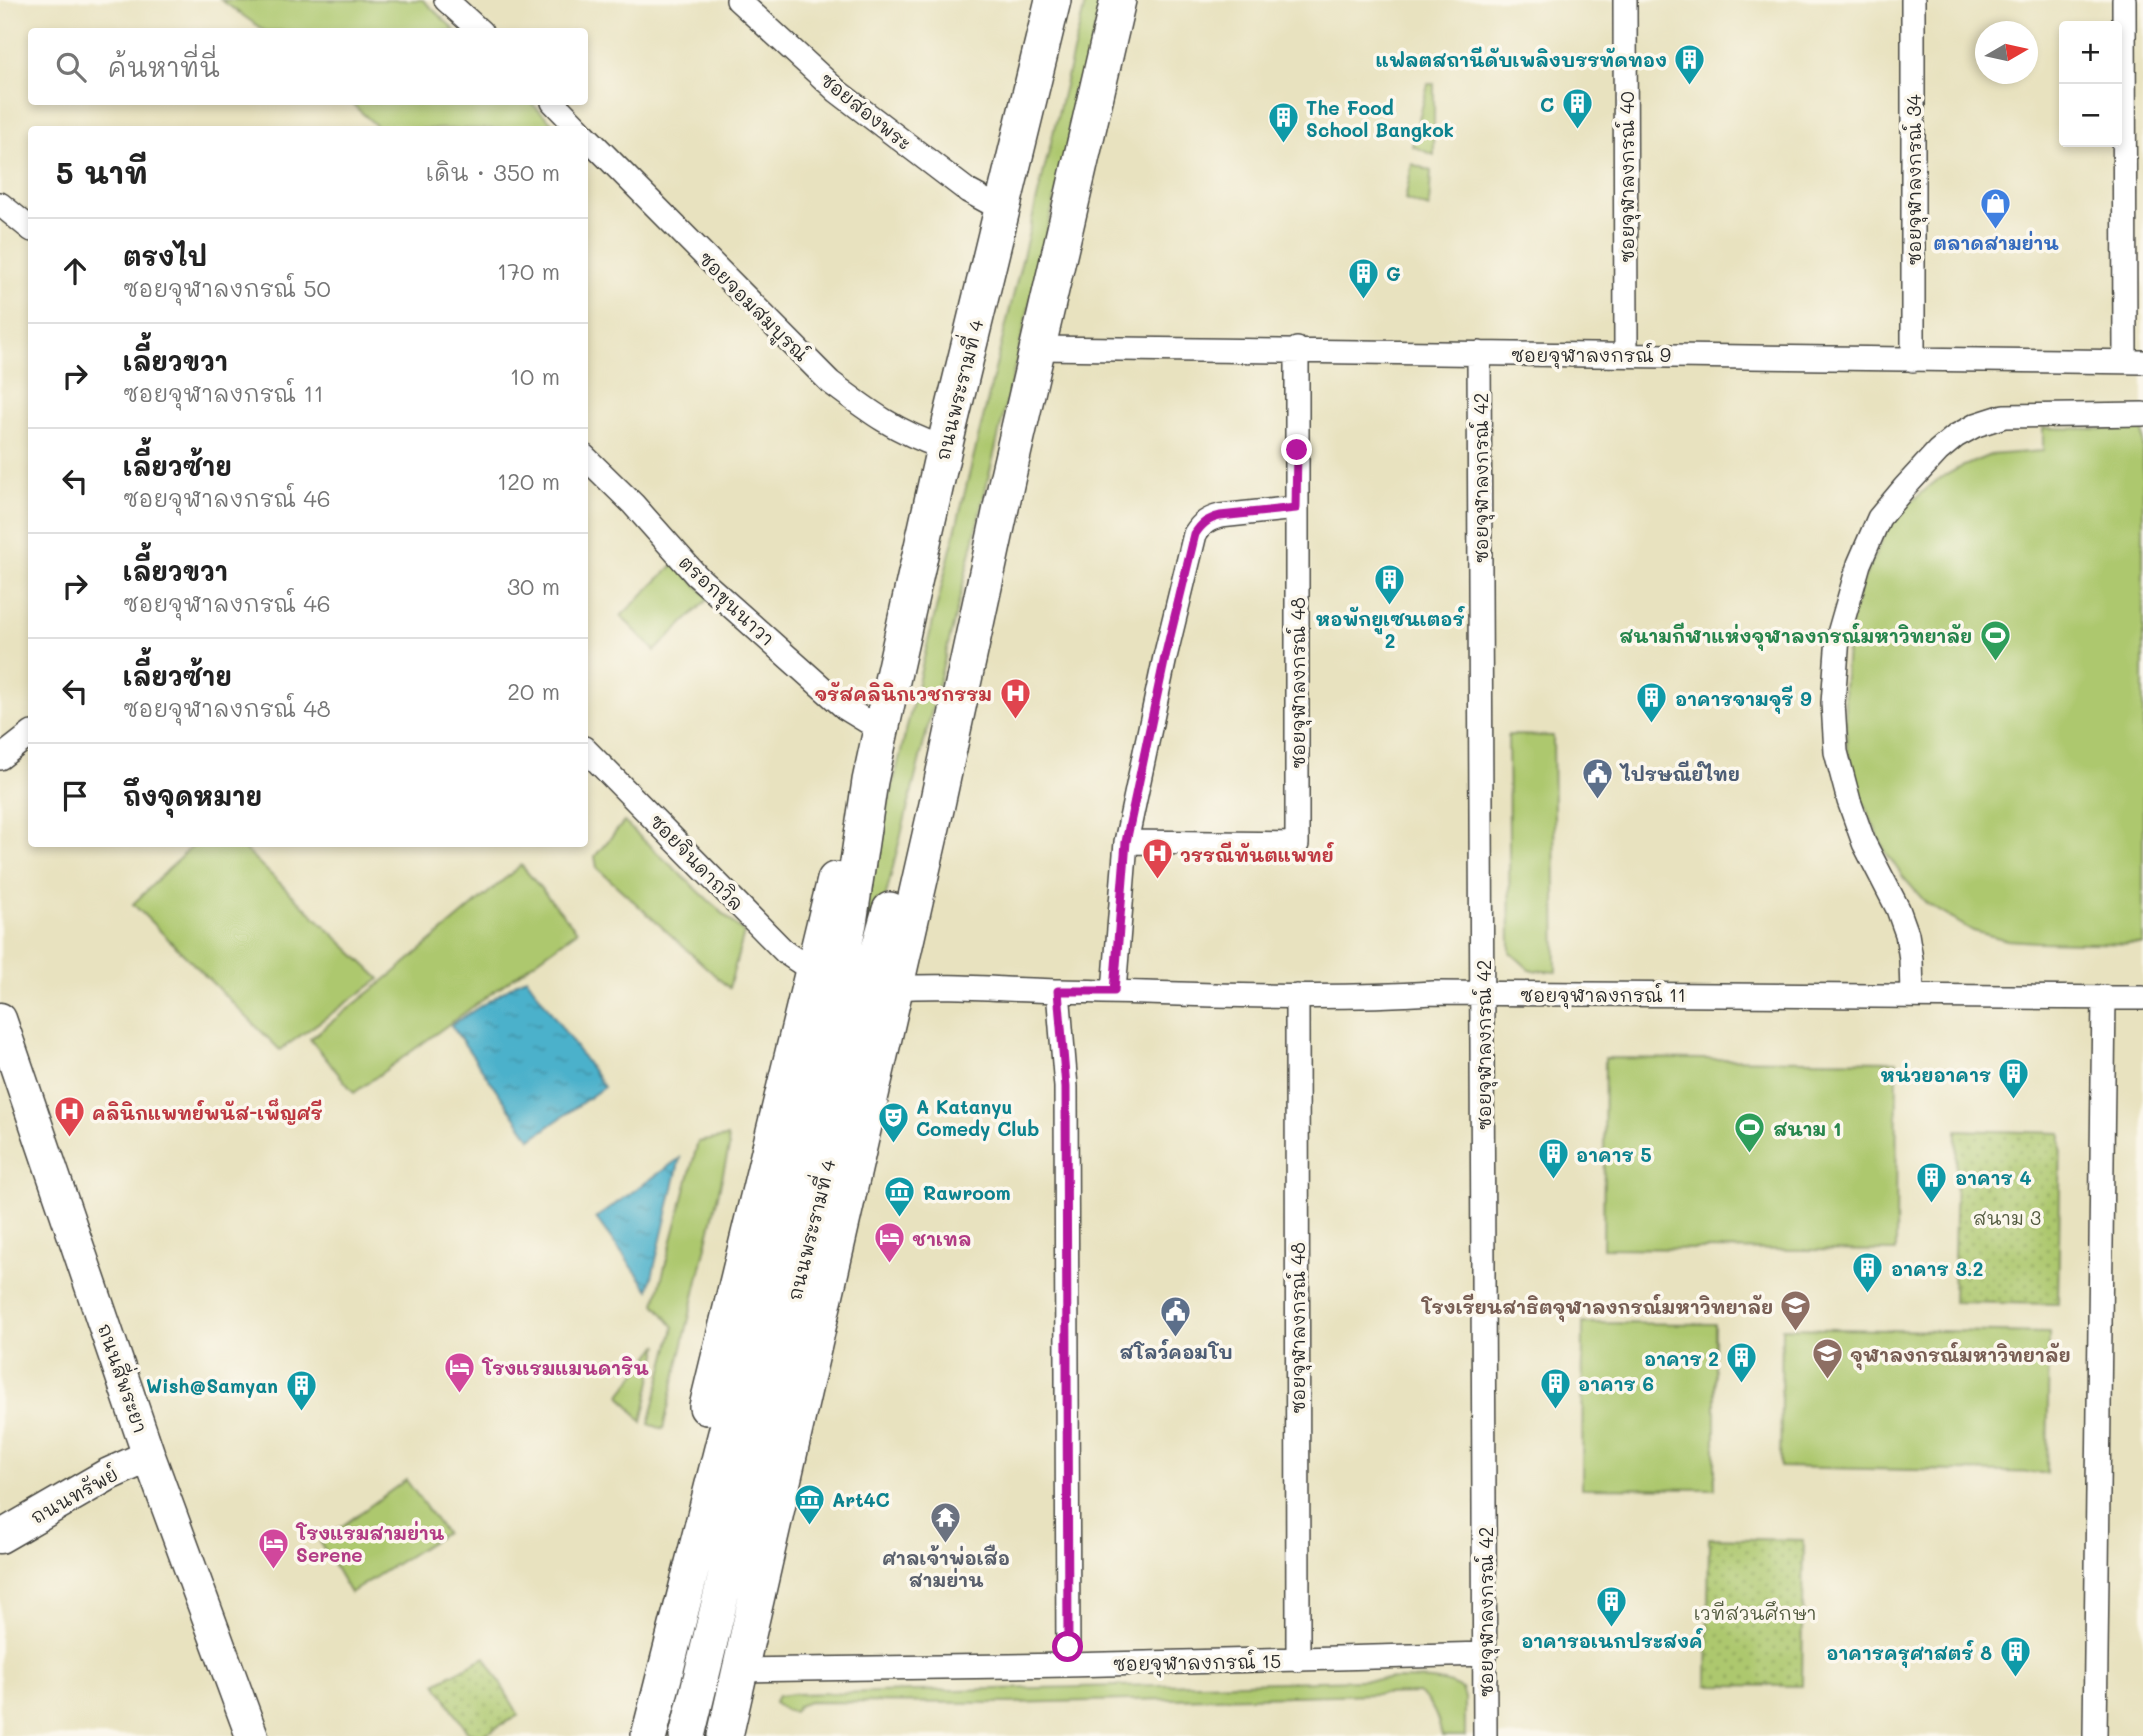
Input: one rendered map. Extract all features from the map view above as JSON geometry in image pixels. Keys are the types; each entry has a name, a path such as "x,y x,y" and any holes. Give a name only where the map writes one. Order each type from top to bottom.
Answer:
{"main road":[{"name":"ถนนพระรามที่ 4","path":"687,1736 816,1144 870,781 944,448 1053,0"},
{"name":"ถนนพระรามที่ 4","path":"725,1736 954,729 1007,480 1118,0"},
{"name":"ถนนพระรามที่ 4","path":"649,1736 816,1144 870,981 911,845 954,729"},
{"name":"ถนนพระรามที่ 4","path":"631,1736 766,1158 842,847 870,781"},
{"name":"ถนนสี่พระยา","path":"0,1018 149,1456 253,1736"},
{"name":"ถนนทรัพย์","path":"0,1537 109,1474 149,1456"}],"street":[{"path":"446,0 477,28"},
{"name":"ซอยสองพระ","path":"738,0 837,91 968,191 1003,210"},
{"name":"ซอยจุฬาลงกรณ์ 40","path":"1625,0 1626,354"},
{"name":"ซอยจุฬาลงกรณ์ 34","path":"1913,0 1913,360"},
{"path":"2124,0 2134,361"},
{"path":"556,105 576,126"},
{"name":"ซอยจอมสมบูรณ์","path":"588,138 830,382 876,417 910,436 944,448"},
{"path":"0,204 28,227"},
{"name":"ซอยจุฬาลงกรณ์ 9","path":"1039,348 2134,361"},
{"name":"ซอยจุฬาลงกรณ์ 48","path":"1126,842 1297,844 1297,349"},
{"name":"ซอยจุฬาลงกรณ์ 42","path":"1479,353 1485,1736"},
{"path":"1912,995 1907,934 1898,909 1864,843 1836,752 1833,684 1838,637 1859,564 1879,518 1938,451 1956,436 1976,425 2004,416 2143,414"},
{"name":"ตรอกขุนนาวา","path":"588,460 633,504 697,576 845,709 881,730"},
{"path":"1114,991 1126,842 1162,670 1195,534 1200,525 1208,519 1296,508"},
{"path":"0,758 28,736"},
{"name":"ซอยจินดาถวิล","path":"588,752 786,953 813,971"},
{"name":"ซอยจุฬาลงกรณ์ 11","path":"895,988 961,986 1058,991 1297,996 1433,993 2143,998"},
{"path":"1058,991 1066,1087 1068,1665"},
{"name":"ซอยจุฬาลงกรณ์ 48","path":"1297,996 1298,1660"},
{"path":"2095,1736 2104,998"},
{"name":"ซอยจุฬาลงกรณ์ 15","path":"740,1670 1486,1654"}],"green space":[{"path":"221,0 423,0 453,28 261,28"},
{"path":"1086,0 1102,0 961,593 828,1129 710,1586 697,1580"},
{"path":"1428,84 1434,84 1434,155 1412,146"},
{"path":"353,105 533,105 556,126 377,126"},
{"path":"1412,164 1431,171 1429,208 1405,200"},
{"name":"สนามกีฬาแห่งจุฬาลงกรณ์มหาวิทยาลัย","path":"2043,428 2143,430 2143,944 2007,940 1973,931 1926,903 1885,851 1862,800 1847,749 1844,688 1848,635 1860,587 1890,523 1937,480 1957,469 1990,455 2043,451"},
{"path":"675,563 709,598 655,651 621,616"},
{"path":"1508,735 1553,736 1556,972 1530,970 1510,952"},
{"path":"624,822 744,933 729,988 597,868 595,856"},
{"path":"191,847 242,847 380,979 280,1050 133,904"},
{"path":"521,865 577,931 354,1093 310,1039 394,973"},
{"name":"สนาม 1","path":"1605,1058 1897,1061 1896,1251 1603,1248"},
{"name":"สนาม 3","path":"1957,1130 2061,1133 2058,1304 1953,1302"},
{"path":"727,1137 729,1148 663,1429 649,1424 674,1327 655,1304 698,1142"},
{"path":"1583,1323 1715,1324 1715,1489 1582,1488"},
{"path":"1782,1328 2049,1333 2047,1473 1780,1467"},
{"path":"659,1344 642,1422 620,1395"},
{"path":"406,1480 445,1533 350,1593 320,1542"},
{"name":"เวทีสวนศึกษา","path":"1709,1538 1804,1540 1802,1686 1707,1685"},
{"path":"485,1657 519,1715 481,1736 467,1732 436,1683"},
{"path":"1400,1679 1440,1681 1462,1689 1465,1698 1465,1736 1442,1736 1432,1707 1418,1693 1010,1703 809,1702 798,1706 794,1712 774,1703 778,1696 794,1694"}],"water":[{"path":"526,977 604,1087 531,1139 451,1025"},
{"path":"680,1158 649,1290 596,1218"}],"place":[{"name":"แฟลตสถานีดับเพลิงบรรทัดทอง","path":"1690,86"},
{"name":"C","path":"1577,131"},
{"name":"The Food School Bangkok","path":"1283,145"},
{"name":"ตลาดสามย่าน","path":"1996,230"},
{"name":"G","path":"1363,300"},
{"name":"หอพักยูเซนเตอร์ 2","path":"1390,606"},
{"name":"สนามกีฬาแห่งจุฬาลงกรณ์มหาวิทยาลัย","path":"1995,662"},
{"name":"จรัสคลินิกเวชกรรม","path":"1015,720"},
{"name":"อาคารจามจุรี 9","path":"1652,725"},
{"name":"ไปรษณีย์ไทย","path":"1598,800"},
{"name":"วรรณีทันตแพทย์","path":"1157,881"},
{"name":"หน่วยอาคาร","path":"2014,1101"},
{"name":"คลินิกแพทย์พนัส-เพ็ญศรี","path":"69,1139"},
{"name":"A Katanyu Comedy Club","path":"893,1144"},
{"name":"สนาม 1","path":"1750,1155"},
{"name":"อาคาร 5","path":"1553,1181"},
{"name":"อาคาร 4","path":"1932,1204"},
{"name":"Rawroom","path":"900,1219"},
{"name":"ชาเทล","path":"889,1265"},
{"name":"อาคาร 3.2","path":"1868,1295"},
{"name":"โรงเรียนสาธิตจุฬาลงกรณ์มหาวิทยาลัย","path":"1796,1333"},
{"name":"สโลว์คอมโบ","path":"1176,1339"},
{"name":"จุฬาลงกรณ์มหาวิทยาลัย","path":"1827,1381"},
{"name":"อาคาร 2","path":"1742,1385"},
{"name":"โรงแรมแมนดาริน","path":"459,1394"},
{"name":"อาคาร 6","path":"1555,1410"},
{"name":"Wish@Samyan","path":"301,1412"},
{"name":"Art4C","path":"809,1526"},
{"name":"ศาลเจ้าพ่อเสือ สามย่าน","path":"946,1545"},
{"name":"โรงแรมสามย่าน Serene","path":"273,1570"},
{"name":"อาคารอเนกประสงค์","path":"1612,1628"},
{"name":"อาคารครุศาสตร์ 8","path":"2015,1679"}],"route":[{"path":"1068,1647 1066,1087 1058,991 1114,991 1126,842 1165,657 1195,534 1200,525 1208,519 1230,514 1296,508 1297,450"}]}
